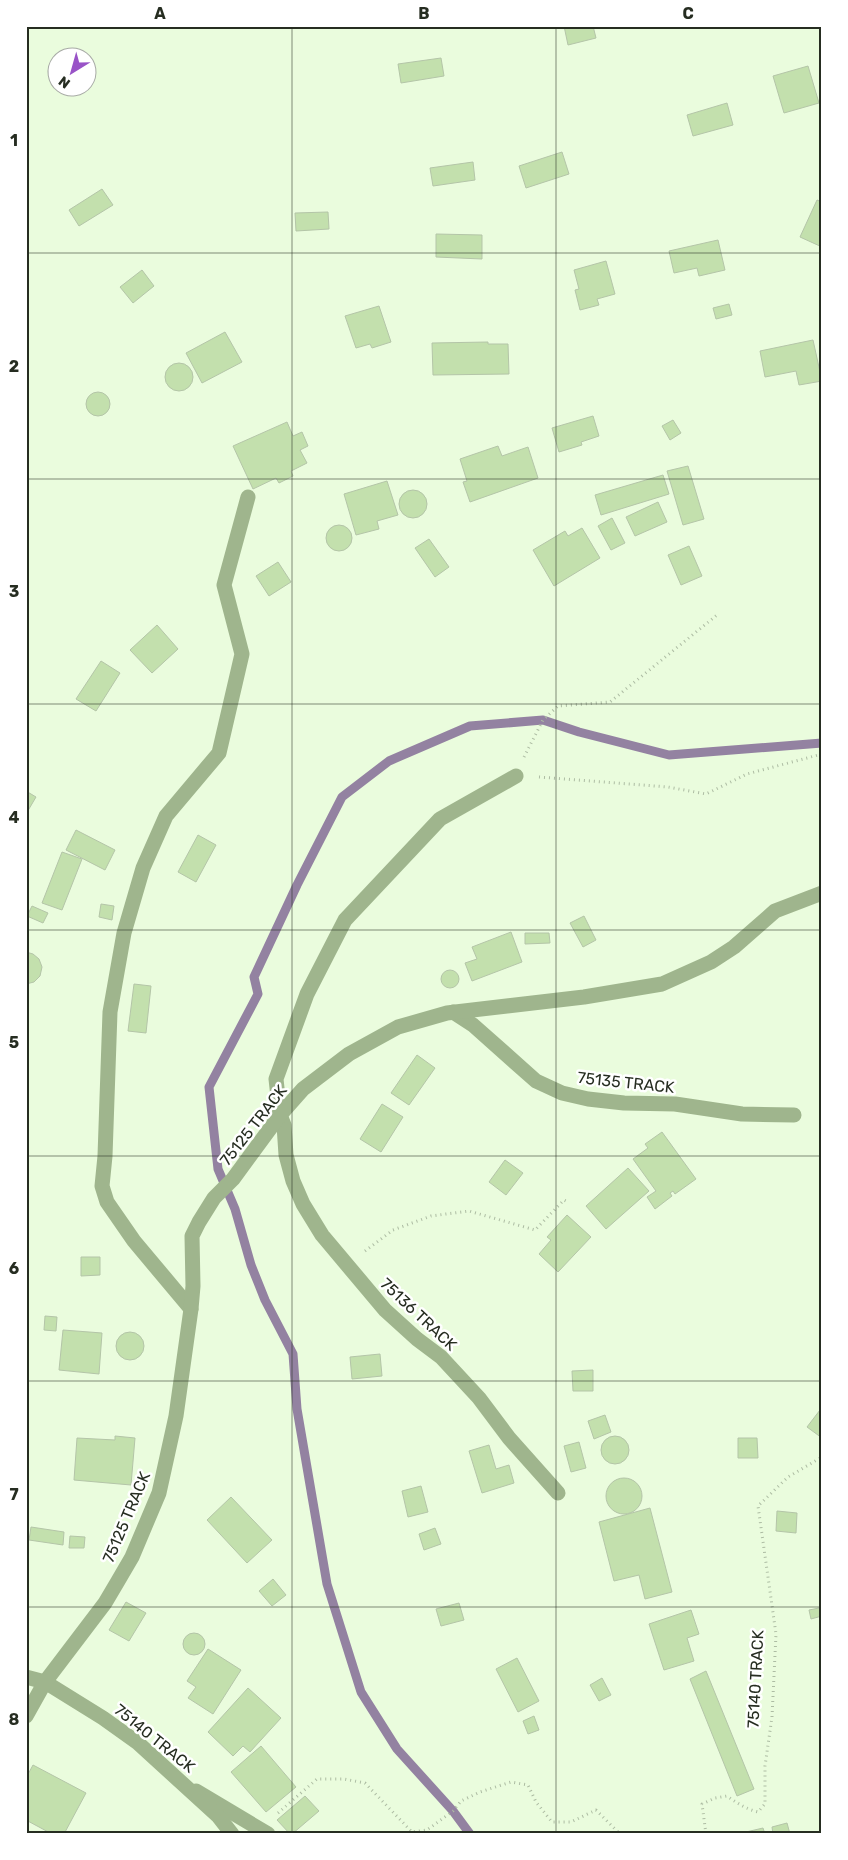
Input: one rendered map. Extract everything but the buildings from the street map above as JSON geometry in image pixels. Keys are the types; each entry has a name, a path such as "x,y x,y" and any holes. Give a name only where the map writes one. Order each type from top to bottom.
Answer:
{"street":[{"path":"191,1310 134,1241 107,1202 102,1186 105,1156 110,1012 124,933 143,868 166,816 219,753 242,654 224,585 248,497"},
{"name":"75136 TRACK","path":"516,776 440,819 346,920 307,994 276,1079 280,1114 284,1125 286,1155 296,1189 322,1235 385,1310 440,1357 479,1398 509,1438 558,1493"},
{"name":"75125 TRACK","path":"26,1716 45,1682 105,1603 114,1588 132,1557 158,1493 176,1416 191,1310 193,1286 192,1236 214,1198 234,1179 280,1114 303,1088 349,1054 398,1027 453,1012 584,997 662,984 711,962 734,947 775,912 822,893"},
{"name":"75135 TRACK","path":"453,1012 473,1025 536,1081 562,1093 597,1100 676,1104 742,1114 794,1115"},
{"path":"26,1677 45,1682"},
{"name":"75140 TRACK","path":"45,1682 103,1718 138,1743 218,1816 232,1834"},
{"path":"184,1784 264,1831"}],"path":[{"path":"717,615 610,702 558,706 543,720 516,776 668,787 706,794 747,774 822,754"},
{"path":"349,1268 366,1250 393,1230 431,1216 469,1211 535,1230 564,1200 566,1201"},
{"name":"75140 TRACK","path":"706,1834 702,1804 714,1798 728,1796 740,1805 758,1812 764,1804 772,1717 776,1634 758,1506 788,1477 822,1457"},
{"path":"264,1831 317,1779 344,1779 365,1783 412,1832 427,1830 453,1811 460,1801 511,1782 528,1785 536,1802 552,1822 571,1822 596,1810 620,1834"}],"waterway":[{"path":"470,1834 453,1811 397,1749 361,1692 327,1584 297,1409 293,1354 265,1300 251,1265 235,1209 218,1169 209,1087 258,994 254,977 297,885 342,797 389,761 470,726 543,720 579,732 669,755 822,743"}]}
